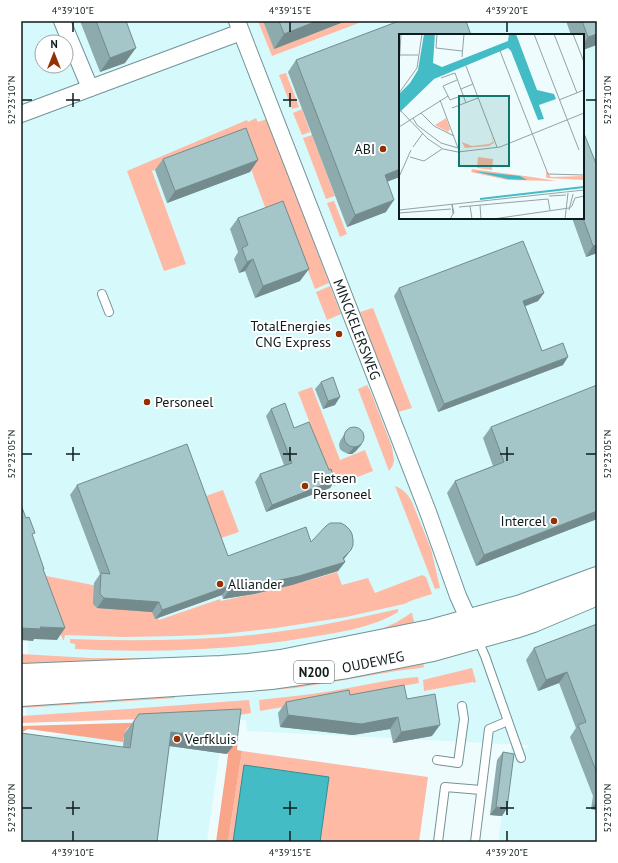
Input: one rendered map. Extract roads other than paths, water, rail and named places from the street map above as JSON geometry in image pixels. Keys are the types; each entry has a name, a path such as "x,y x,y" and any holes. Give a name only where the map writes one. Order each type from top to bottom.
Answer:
{"main road":[{"name":"OUDEWEG","path":"21,695 249,680 286,676 347,667 433,650 521,606 597,578"},
{"name":"OUDEWEG","path":"21,675 221,667 268,663 398,638 534,621 597,594"}],"street":[{"path":"62,21 90,88"},
{"path":"21,114 90,88 239,26"},
{"name":"MINCKELERSWEG","path":"239,26 425,505 458,596 473,629"}],"lane":[{"path":"102,294 109,312"},
{"path":"473,629 485,656 521,758"},
{"path":"437,760 458,762 464,719 462,706"},
{"path":"475,842 489,729 508,722"},
{"path":"438,842 445,786 481,790"}],"water":[{"path":"244,765 329,777 320,842 233,842"}],"place":[{"name":"ABI","path":"383,149"},
{"name":"TotalEnergies CNG Express","path":"339,334"},
{"name":"Personeel","path":"147,402"},
{"name":"Fietsen Personeel","path":"305,486"},
{"name":"Intercel","path":"554,521"},
{"name":"Alliander","path":"220,584"},
{"name":"Verfkluis","path":"177,739"}]}
